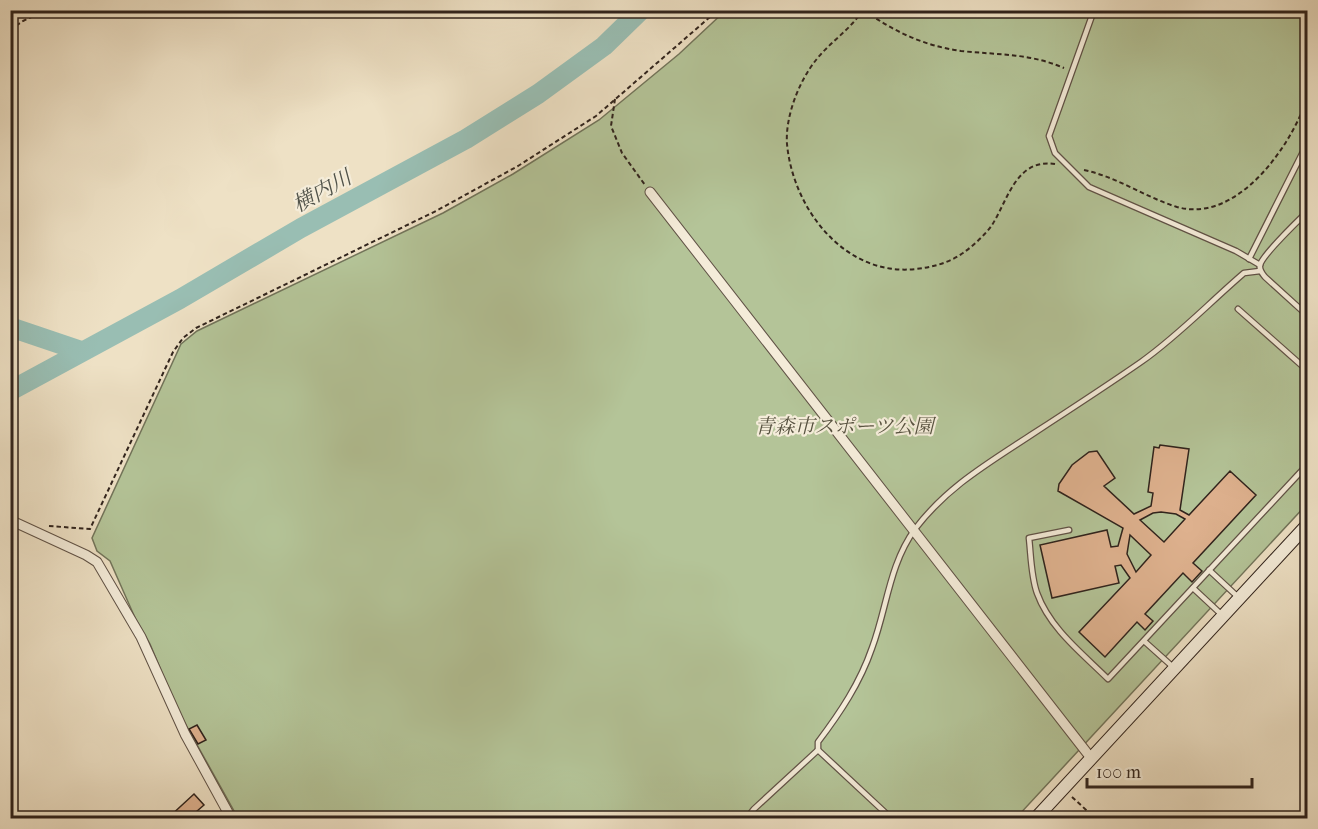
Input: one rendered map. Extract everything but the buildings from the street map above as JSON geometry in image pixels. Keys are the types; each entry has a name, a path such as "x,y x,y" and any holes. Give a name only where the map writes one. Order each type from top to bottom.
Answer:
{"street":[{"path":"650,192 1091,758"},
{"path":"10,520 97,562 141,637 185,734 227,817"},
{"path":"1036,819 1308,524"}],"lane":[{"path":"1094,10 1049,136 1055,153 1089,187 1249,259 1308,316"},
{"path":"1249,259 1308,142"},
{"path":"1260,268 1265,256 1308,211"},
{"path":"891,819 818,750 818,742 840,713 873,648 892,574 900,554 914,531 957,484 1161,348 1244,273 1260,268"},
{"path":"1239,309 1308,371"},
{"path":"1070,530 1029,538 1037,594 1065,638 1108,680 1308,464"},
{"path":"1209,570 1239,598"},
{"path":"1193,588 1223,616"},
{"path":"1144,641 1174,668"},
{"path":"747,819 754,809 818,750"}],"path":[{"path":"10,30 47,10"},
{"path":"34,531 40,525 90,529 172,352 196,327 456,200 518,166 596,116 718,10"},
{"path":"1072,71 1023,55 961,51 920,42 864,10 815,60 796,97 789,120 787,140 789,159 800,196 810,213 830,237 858,258 877,266 897,270 929,268 963,253 981,238 991,226 1013,185 1032,167 1041,162 1096,173 1176,206 1189,209 1216,206 1242,193 1267,166 1294,130 1308,96"},
{"path":"1298,10 1308,20"},
{"path":"615,99 611,126 622,153 650,192"},
{"path":"1063,789 1095,819"}],"green space":[{"name":"青森市スポーツ公園","path":"725,11 1307,11 1307,504 1016,818 238,818 177,709 150,644 136,620 110,561 97,551 92,538 181,344 197,331 443,213 513,174 599,120 679,54"}],"waterway":[{"name":"横内川","path":"10,391 180,299 301,228 466,139 538,94 604,46 641,10"},
{"path":"10,327 81,351"}]}
